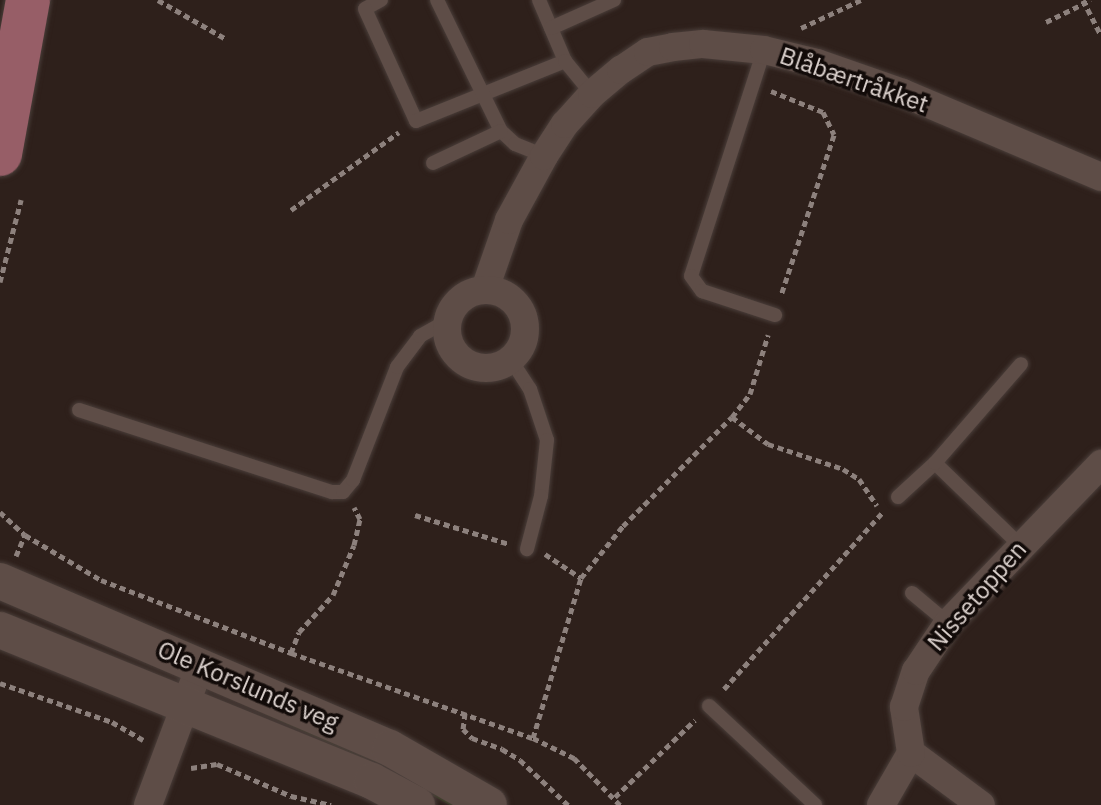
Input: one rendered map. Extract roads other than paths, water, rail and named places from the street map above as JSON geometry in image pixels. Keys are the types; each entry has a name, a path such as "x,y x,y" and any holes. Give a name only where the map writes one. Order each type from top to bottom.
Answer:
{"main road":[{"path":"0,65 27,3"},
{"path":"0,154 27,3"}],"street":[{"name":"Blåbærtråkket","path":"485,289 509,220 544,156 592,94 648,52 703,44 764,50 817,63 903,93 1101,177"},
{"path":"485,289 501,292 515,301 524,315 526,331 522,347 511,360 494,368 475,367 466,362 458,357 448,341 447,321 454,305 468,293 485,289"},
{"name":"Nissetoppen","path":"911,753 904,707 916,671 948,623 1101,464"},
{"name":"Ole Korslunds veg","path":"7,571 200,666 390,748 489,805"},
{"name":"Ole Korslunds veg","path":"0,630 372,781 417,805"},
{"path":"148,805 200,666"},
{"path":"881,805 911,753 981,805"}],"lane":[{"path":"381,0 365,9 416,121 565,61"},
{"path":"437,0 501,131 515,144 544,156"},
{"path":"539,0 565,61 592,94"},
{"path":"551,28 614,0"},
{"path":"764,50 691,276 702,291 775,315"},
{"path":"433,163 501,131"},
{"path":"79,410 332,492 343,492 353,480 397,367 420,336 447,321"},
{"path":"511,360 530,389 547,440 541,496 527,549"},
{"path":"898,497 935,463 1021,364"},
{"path":"935,463 1020,545"},
{"path":"912,593 948,623"},
{"path":"709,706 815,805"}]}
